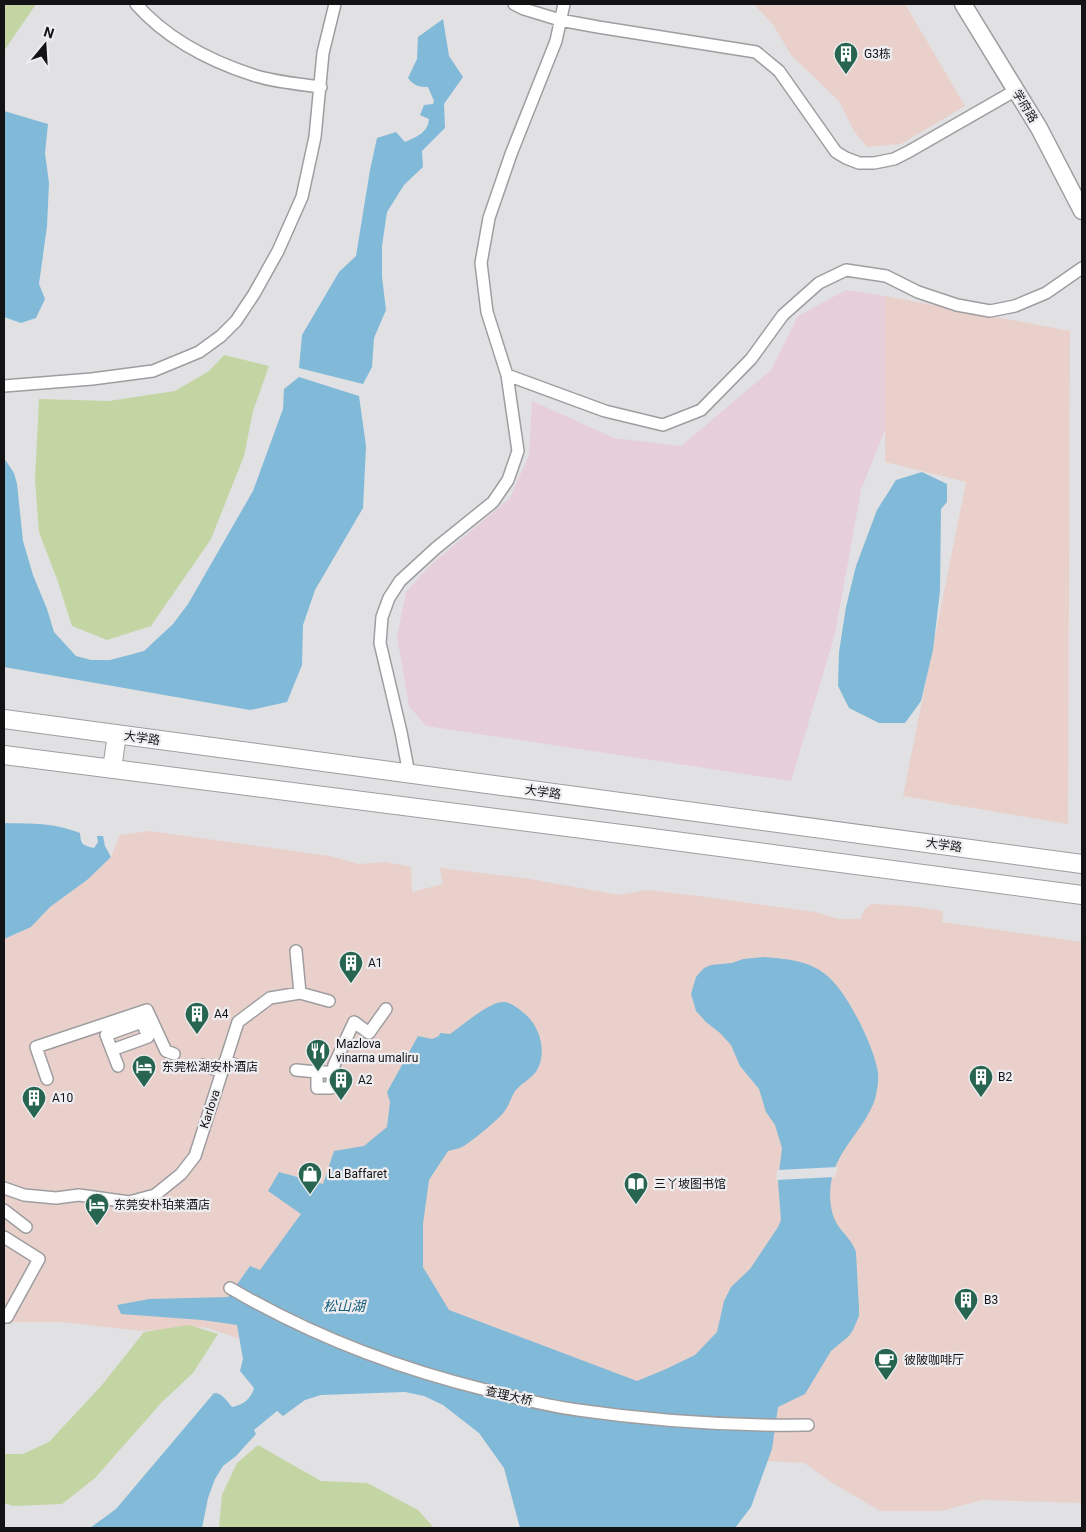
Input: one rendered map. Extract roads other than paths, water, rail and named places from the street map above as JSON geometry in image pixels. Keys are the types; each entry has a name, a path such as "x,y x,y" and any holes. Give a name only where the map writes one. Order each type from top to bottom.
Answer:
{"main road":[{"name":"大学路","path":"4,719 1082,864"},
{"path":"112,769 117,734"},
{"path":"4,755 1082,895"}],"street":[{"path":"136,4 149,18 202,55 253,75 321,87"},
{"path":"4,386 92,379 153,371 199,352 221,336 236,321 254,294 278,251 302,196 315,137 323,53 335,4"},
{"path":"514,4 560,20 638,35 686,40 756,52 779,71 836,152 846,158 860,162 882,162 908,152 1016,90"},
{"path":"409,774 380,643 382,617 389,598 400,581 436,548 493,502 508,480 518,451 507,374 487,312 481,264 489,218 511,154 556,42 564,4"},
{"name":"学府路","path":"963,4 1039,128 1082,211"},
{"path":"507,374 605,411 663,424 701,410 751,359 782,316 819,283 846,270 886,276 918,292 957,305 990,311 1015,306 1046,293 1082,268"},
{"path":"296,951 300,993 329,1001"},
{"name":"Karlova","path":"4,1188 24,1195 56,1198 79,1195 129,1202 155,1195 181,1174 195,1156 238,1022 270,998 300,993"},
{"path":"317,1072 317,1088 331,1088 334,1065 354,1022 369,1033 386,1009"},
{"path":"47,1079 36,1047 147,1010 154,1030 166,1051 174,1054"},
{"path":"118,1066 106,1035 142,1022 154,1030"},
{"path":"112,1050 148,1037 154,1030"},
{"path":"203,1065 239,1066"},
{"path":"296,1070 333,1072"},
{"path":"4,1232 8,1213 26,1227"},
{"path":"4,1237 39,1259 7,1317 4,1316"},
{"name":"查理大桥","path":"230,1288 264,1308 329,1338 413,1369 521,1400 577,1410 693,1422 756,1426 808,1425"}],"water":[{"path":"443,19 449,56 463,77 444,104 445,128 422,151 423,167 404,185 387,212 382,246 382,277 386,310 374,338 372,367 363,384 299,368 302,335 339,272 356,256 377,138 396,132 405,142 421,134 428,124 429,119 420,115 424,105 433,104 434,101 428,87 412,83 408,78 417,59 418,37"},
{"path":"4,111 48,124 45,153 49,183 47,226 39,284 45,299 36,318 21,323 4,317"},
{"path":"299,377 359,396 366,446 363,508 315,590 303,625 302,665 287,702 250,710 4,667 4,458 14,473 17,484 23,541 54,632 76,656 91,660 110,660 144,651 173,624 188,604 253,491 283,409 284,389"},
{"path":"922,472 947,484 947,502 941,509 940,591 933,650 921,701 905,723 879,723 849,708 838,686 839,652 846,607 856,566 877,510 896,480"},
{"path":"4,823 42,824 69,829 80,833 83,844 94,848 98,842 97,836 103,836 105,846 111,857 87,880 50,907 31,927 4,939"},
{"name":"松山湖","path":"764,957 804,963 818,969 833,982 850,1005 865,1035 876,1062 878,1079 875,1099 865,1120 844,1150 834,1171 830,1188 831,1206 836,1222 856,1252 859,1316 849,1336 831,1351 805,1394 778,1407 772,1449 751,1507 735,1528 520,1528 504,1468 479,1433 443,1405 424,1396 405,1392 321,1395 305,1400 283,1416 277,1411 254,1430 256,1434 236,1456 223,1466 215,1479 208,1498 202,1528 90,1528 116,1509 214,1393 222,1396 232,1407 246,1401 254,1388 240,1371 243,1359 237,1325 202,1320 121,1314 117,1305 149,1299 228,1297 250,1266 260,1270 301,1214 268,1191 279,1172 323,1184 334,1151 364,1146 387,1127 390,1102 387,1092 418,1036 432,1039 439,1036 440,1033 450,1034 496,1003 505,1002 511,1004 531,1020 541,1042 542,1050 539,1066 535,1073 515,1091 501,1116 464,1146 448,1151 429,1180 423,1224 423,1267 449,1310 637,1381 695,1355 717,1332 724,1301 731,1287 750,1269 781,1220 778,1181 782,1148 775,1125 766,1112 759,1089 740,1066 731,1045 696,1011 691,994 696,977 704,968 743,959"}],"place":[{"name":"G3栋","path":"846,75"},
{"name":"A1","path":"351,984"},
{"name":"A4","path":"197,1035"},
{"name":"Mazlova vinarna umaliru","path":"318,1072"},
{"name":"东莞松湖安朴酒店","path":"144,1088"},
{"name":"B2","path":"981,1098"},
{"name":"A2","path":"341,1101"},
{"name":"A10","path":"34,1119"},
{"name":"La Baffaret","path":"310,1195"},
{"name":"三丫坡图书馆","path":"636,1205"},
{"name":"东莞安朴珀莱酒店","path":"97,1226"},
{"name":"B3","path":"966,1321"},
{"name":"彼陂咖啡厅","path":"886,1381"}]}
